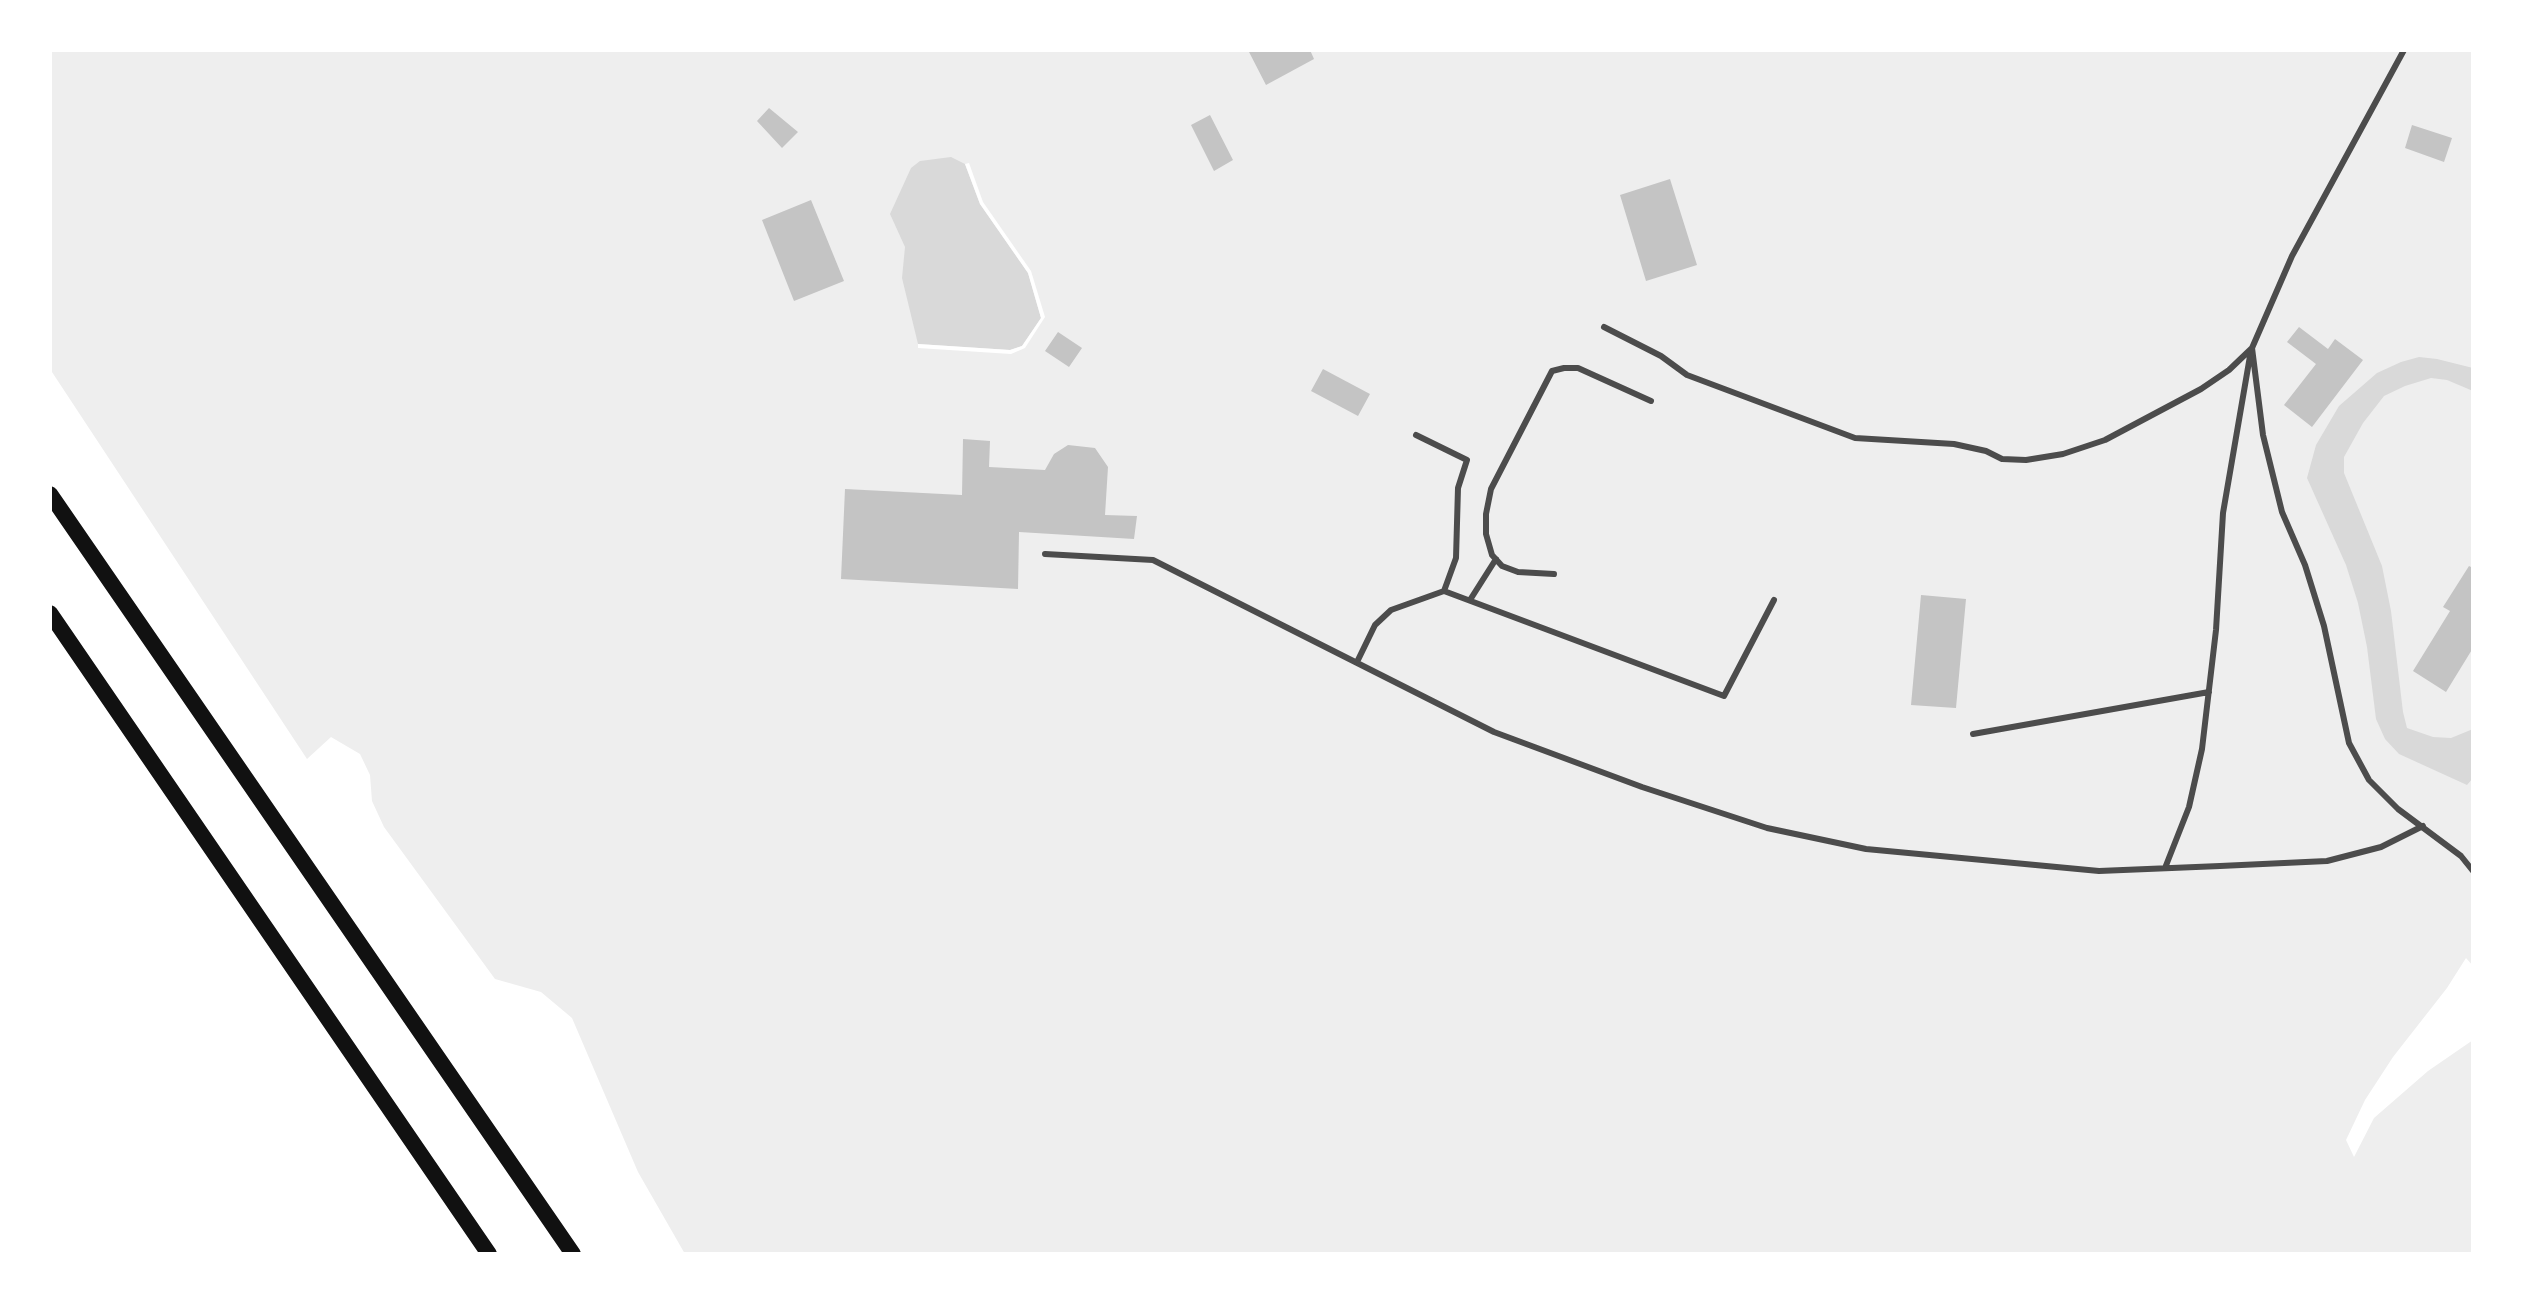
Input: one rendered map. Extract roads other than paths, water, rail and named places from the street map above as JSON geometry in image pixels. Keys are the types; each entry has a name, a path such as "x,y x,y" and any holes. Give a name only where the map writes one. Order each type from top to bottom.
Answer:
{"main road":[{"path":"50,494 573,1254"},
{"path":"50,613 489,1254"}],"lane":[{"path":"2165,868 2189,807 2202,749 2216,630 2223,513 2252,348 2292,256 2404,50"},
{"path":"1604,327 1661,356 1687,375 1855,438 1954,444 1986,451 2002,459 2026,460 2063,454 2117,434 2201,389 2229,370 2252,348"},
{"path":"2252,348 2263,435 2274,481 2282,512 2305,565 2324,626 2349,743 2369,780 2398,809 2461,856 2473,871"},
{"path":"1554,574 1518,572 1502,566 1486,534 1491,489 1552,371 1578,368 1651,401"},
{"path":"1416,435 1467,460 1458,488 1456,558 1444,591"},
{"path":"1045,554 1153,560 1494,732 1642,787 1767,828 1882,851 2099,871 2327,861 2381,847 2423,826"},
{"path":"1470,600 1496,559"},
{"path":"1357,662 1375,625 1391,610 1444,591 1724,696 1774,600"},
{"path":"1973,734 2209,692"}]}
